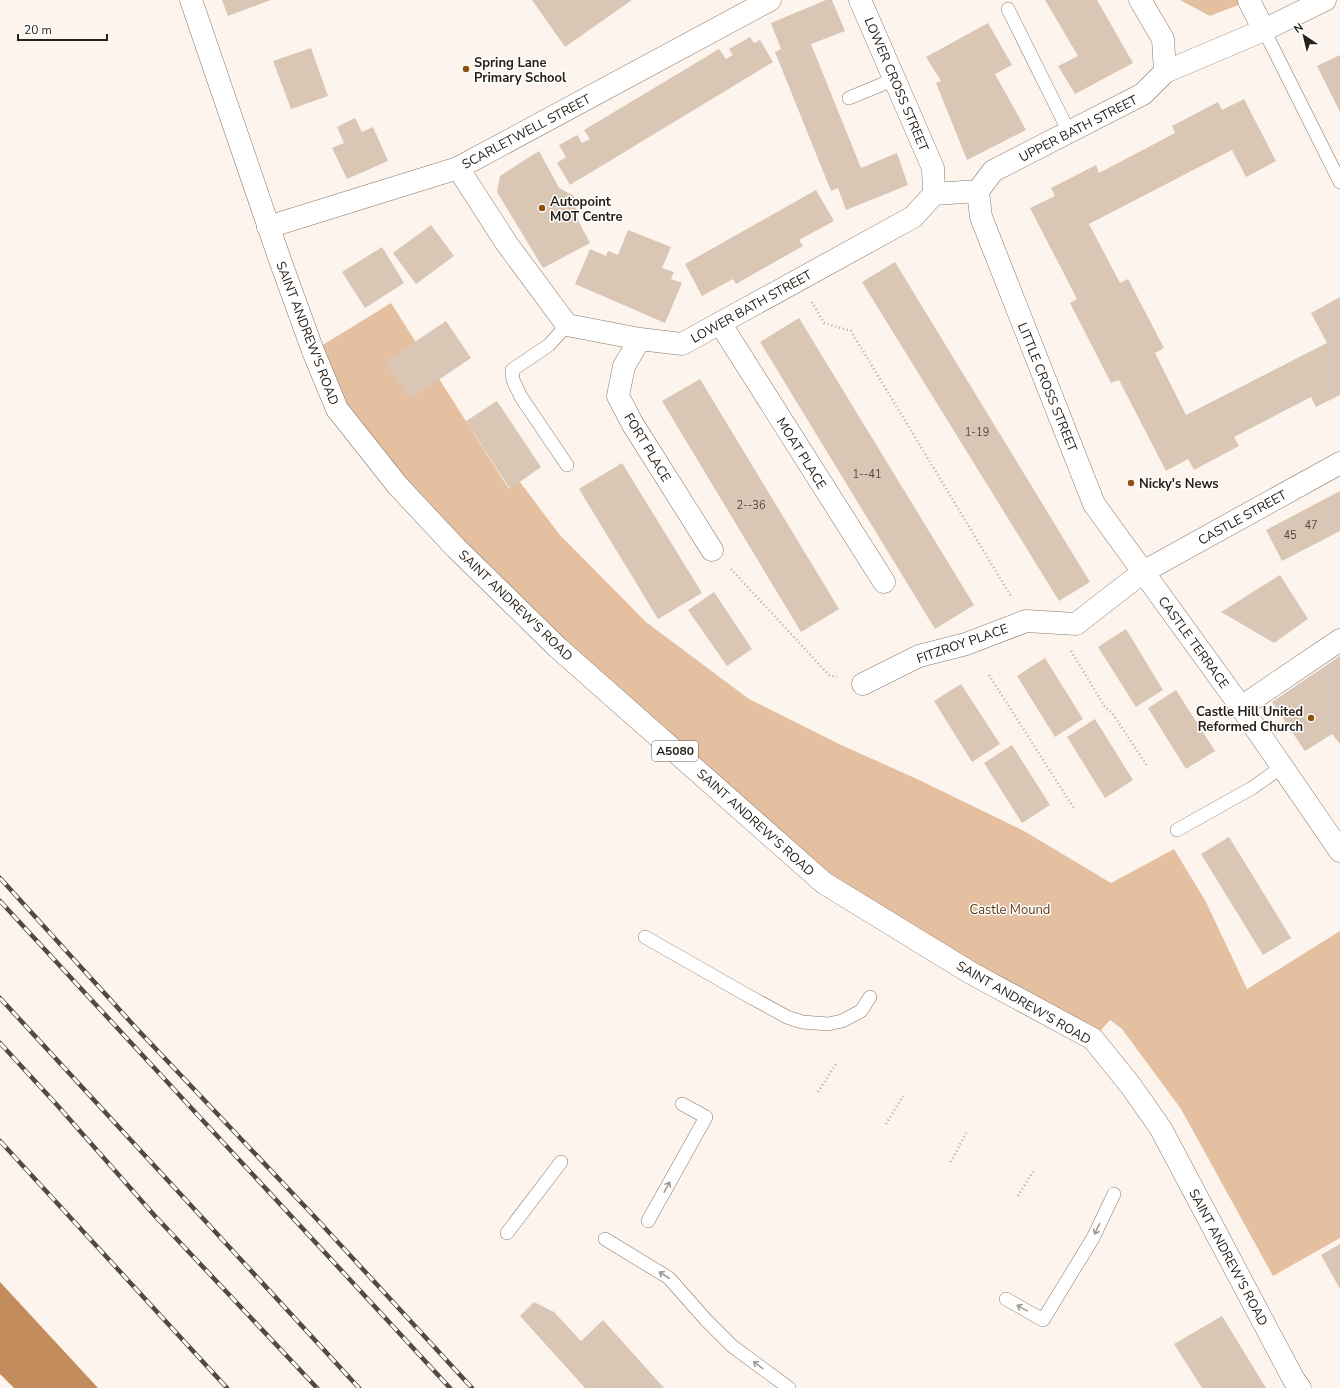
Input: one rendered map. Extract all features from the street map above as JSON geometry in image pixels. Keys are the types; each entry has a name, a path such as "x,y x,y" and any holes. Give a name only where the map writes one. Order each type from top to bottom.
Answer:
{"street":[{"name":"SAINT ANDREW'S ROAD","path":"190,0 268,227 313,351 336,409 398,486 462,553 557,647 824,883 971,973 1093,1039 1131,1086 1161,1130 1294,1380 1300,1388"},
{"name":"SCARLETWELL STREET","path":"268,227 458,168 770,0"},
{"name":"LOWER CROSS STREET","path":"860,0 933,168 934,194"},
{"path":"1140,0 1164,39 1165,72"},
{"name":"UPPER BATH STREET","path":"978,191 993,171 1143,94 1165,72 1264,30 1325,0"},
{"path":"1249,1 1264,30"},
{"path":"458,168 506,244 567,325"},
{"path":"934,194 978,191"},
{"name":"LITTLE CROSS STREET","path":"978,191 981,217 1094,504 1143,572"},
{"name":"LOWER BATH STREET","path":"567,325 640,339 682,344 914,217 934,194"},
{"name":"MOAT PLACE","path":"720,323 884,582"},
{"name":"FORT PLACE","path":"640,339 624,366 618,396 632,423 712,550"},
{"name":"CASTLE STREET","path":"1143,572 1340,463"},
{"name":"FITZROY PLACE","path":"863,684 919,656 966,644 1026,621 1076,624 1143,572"},
{"name":"CASTLE TERRACE","path":"1143,572 1241,707 1340,851"},
{"path":"1241,707 1340,640"}],"lane":[{"path":"1008,8 1069,132"},
{"path":"1264,30 1340,182"},
{"path":"849,98 895,80"},
{"path":"567,325 548,345 512,370 513,380 521,397 567,465"},
{"path":"1177,830 1252,788 1282,767"},
{"path":"645,937 745,994 787,1016 802,1022 828,1024 842,1021 861,1011 870,997"},
{"path":"648,1221 706,1117 682,1104"},
{"path":"507,1233 561,1162"},
{"path":"1006,1299 1043,1320 1093,1238 1114,1194"},
{"path":"605,1239 669,1278 706,1320 732,1346 789,1388"}],"path":[{"path":"799,280 824,323 851,331 1026,621"},
{"path":"712,550 829,675 863,684"},
{"path":"1069,648 1105,707 1112,714 1147,766"},
{"path":"989,675 1075,810"},
{"path":"818,1092 836,1064"},
{"path":"886,1124 903,1096"},
{"path":"951,1162 966,1133"},
{"path":"1018,1196 1034,1170"}],"green space":[{"path":"1180,0 1251,0 1210,16"},
{"name":"Castle Mound","path":"391,303 509,489 520,482 559,534 646,622 749,699 839,744 917,779 1024,831 1111,883 1174,849 1206,902 1247,989 1340,931 1340,1238 1273,1276 1181,1109 1122,1029 1110,1020 1093,1039 824,883 398,486 313,351"}],"shaded area":[{"path":"0,1282 98,1388 14,1388 0,1374"}],"building":[{"path":"222,0 271,0 228,16"},
{"path":"532,0 632,0 565,47"},
{"path":"826,0 832,0 845,31 811,44 861,168 897,153 908,185 846,210 838,188 831,191 775,52 781,49 771,23"},
{"path":"1045,0 1097,0 1133,63 1075,94 1058,66 1078,56"},
{"path":"988,23 1012,65 995,74 1026,130 967,160 936,83 941,81 926,57"},
{"path":"750,37 754,43 760,40 773,62 570,185 557,163 566,157 559,145 577,135 582,143 590,139 584,130 719,49 726,59 733,55 729,49"},
{"path":"311,48 328,96 291,109 273,61"},
{"path":"1340,55 1340,112 1317,66"},
{"path":"1244,99 1276,161 1246,177 1232,150 1089,224 1120,283 1128,279 1164,348 1155,353 1186,415 1327,343 1311,313 1340,297 1340,395 1316,407 1311,397 1234,437 1239,446 1194,470 1188,459 1166,471 1119,380 1111,383 1070,303 1077,299 1030,208 1055,196 1051,188 1096,165 1099,173 1175,133 1172,126 1218,102 1222,110"},
{"path":"355,118 362,132 373,127 388,161 347,179 332,148 344,143 337,127"},
{"name":"Autopoint MOT Centre","path":"539,151 559,188 574,196 578,220 590,243 543,268 497,192 500,176"},
{"path":"816,190 834,221 799,240 803,246 736,284 733,279 702,296 685,264"},
{"path":"431,225 454,256 416,284 393,253"},
{"path":"628,230 671,247 662,268 674,272 671,279 682,283 665,323 575,284 590,249 606,256 608,251 618,255"},
{"path":"382,247 404,283 365,308 342,272"},
{"path":"895,262 1090,582 1059,601 862,282"},
{"path":"799,318 974,605 935,629 760,342"},
{"path":"446,321 471,358 410,399 385,362"},
{"path":"700,379 839,609 801,632 662,401"},
{"path":"497,401 541,467 510,489 466,421"},
{"path":"622,463 702,593 658,619 579,489"},
{"path":"1340,491 1340,531 1282,561 1266,530"},
{"path":"1280,575 1308,619 1274,643 1221,612"},
{"path":"714,592 752,649 727,666 688,610"},
{"path":"1126,629 1163,690 1136,707 1098,647"},
{"name":"Castle Hill United Reformed Church","path":"1340,656 1340,744 1332,734 1305,751 1272,702"},
{"path":"1045,658 1083,719 1055,737 1017,676"},
{"path":"961,684 1000,744 972,762 934,701"},
{"path":"1176,690 1215,751 1186,769 1148,708"},
{"path":"1095,719 1133,780 1105,798 1067,737"},
{"path":"1012,745 1050,805 1022,823 984,763"},
{"path":"1229,837 1291,938 1263,955 1201,854"},
{"path":"1340,1244 1340,1289 1321,1255"},
{"path":"534,1302 554,1312 581,1341 603,1320 664,1388 585,1388 520,1316"},
{"path":"1222,1316 1266,1388 1202,1388 1174,1344"}],"railway":[{"path":"0,878 137,1029 313,1215 472,1388"},
{"path":"0,901 450,1388"},
{"path":"0,998 359,1388"},
{"path":"0,1043 155,1216 317,1388"},
{"path":"0,1141 227,1388"}],"place":[{"name":"Spring Lane Primary School","path":"466,69"},
{"name":"Autopoint MOT Centre","path":"542,208"},
{"name":"Nicky's News","path":"1131,483"},
{"name":"Castle Hill United Reformed Church","path":"1311,718"}]}
